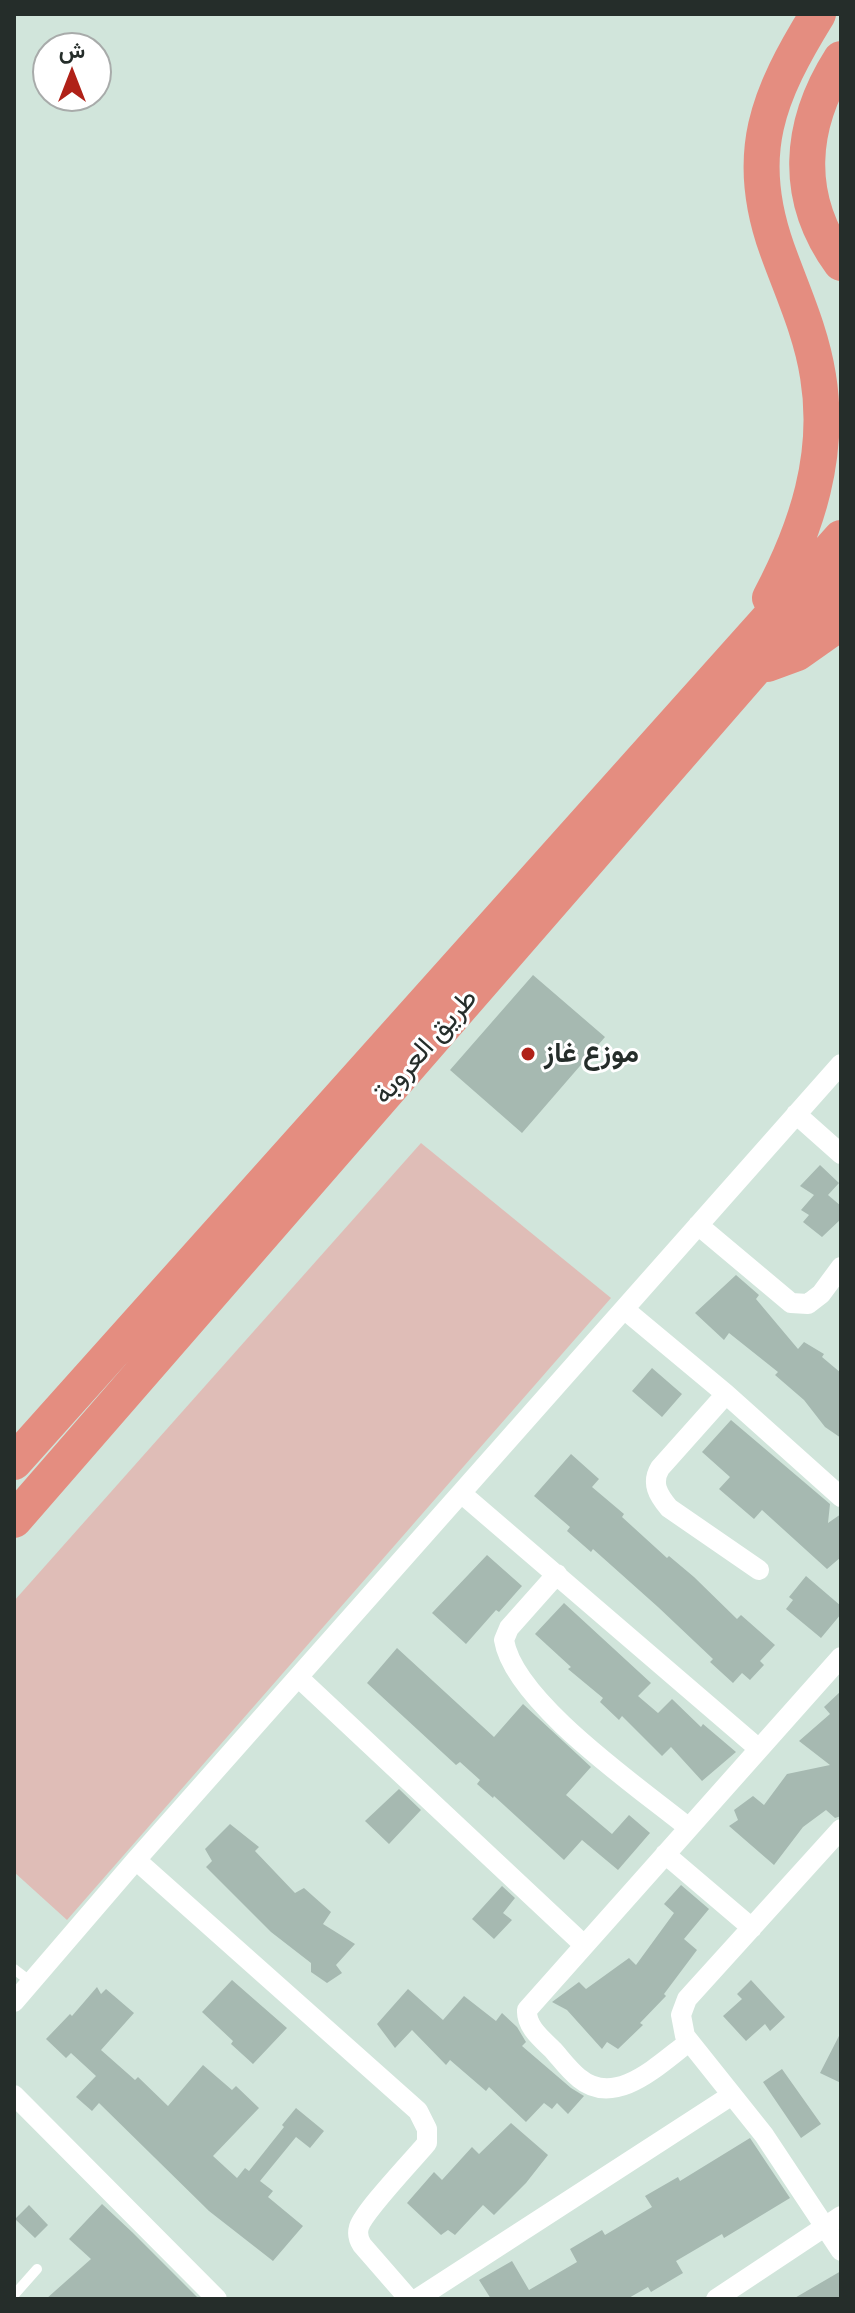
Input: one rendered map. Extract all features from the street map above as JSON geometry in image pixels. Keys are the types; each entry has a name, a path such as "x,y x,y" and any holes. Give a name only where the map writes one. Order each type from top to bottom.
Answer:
{"highway":[{"path":"818,14 773,99 764,135 761,175 769,225 813,350 821,403 820,454 811,504 753,652 797,653 841,622"},
{"path":"841,59 813,116 807,156 809,186 816,215 823,234 841,263"},
{"name":"طريق العروبة","path":"14,1520 753,652 841,538"},
{"name":"طريق العروبة","path":"14,1462 753,652 841,576"}],"street":[{"path":"14,2002 841,1064"},
{"path":"796,1114 841,1154"},
{"path":"698,1225 777,1293 799,1305 808,1304 821,1294 841,1267"},
{"path":"624,1309 726,1394 841,1497"},
{"path":"726,1394 660,1468 655,1483 669,1508 759,1570"},
{"path":"461,1493 759,1749"},
{"path":"557,1574 509,1628 504,1640 511,1661 546,1710 689,1828"},
{"path":"689,2042 627,2085 602,2088 578,2078 532,2028 526,2015 530,2004 759,1749 838,1666"},
{"path":"298,1677 584,1945"},
{"path":"841,1829 684,2005 681,2023 689,2042 833,2222 841,2251"},
{"path":"665,1854 752,1928"},
{"path":"136,1860 418,2111 427,2129 427,2143 369,2211 358,2229 362,2245 409,2299"},
{"path":"14,2095 217,2299"},
{"path":"417,2299 732,2095"},
{"path":"716,2299 833,2222"}],"lane":[{"path":"14,1969 31,1982"},
{"path":"14,2295 37,2269"}],"shaded area":[{"path":"421,1143 611,1298 67,1920 14,1872 14,1601"}],"building":[{"name":"موزع غاز","path":"533,975 605,1037 522,1133 450,1070"},
{"path":"820,1165 839,1183 828,1195 841,1206 841,1219 822,1237 803,1222 809,1215 801,1210 814,1195 800,1186"},
{"path":"736,1275 759,1295 756,1299 798,1349 804,1342 824,1354 822,1357 841,1373 841,1438 825,1427 804,1400 775,1375 778,1372 729,1333 724,1340 695,1313"},
{"path":"652,1368 682,1394 662,1417 632,1391"},
{"path":"731,1420 830,1504 828,1523 841,1514 841,1557 827,1569 762,1510 754,1519 719,1489 730,1477 702,1452"},
{"path":"571,1454 599,1479 592,1487 624,1514 622,1517 667,1558 669,1556 694,1577 737,1619 741,1615 775,1645 760,1661 764,1665 750,1680 742,1673 733,1683 710,1662 713,1659 658,1607 593,1549 591,1552 567,1531 570,1527 534,1496"},
{"path":"487,1555 522,1586 466,1644 432,1613"},
{"path":"806,1576 841,1606 841,1614 821,1638 786,1609 793,1600 789,1597"},
{"path":"564,1603 651,1683 638,1696 658,1713 672,1699 701,1727 703,1724 736,1752 702,1781 671,1747 662,1756 622,1716 619,1720 600,1702 603,1698 568,1669 571,1667 535,1634"},
{"path":"397,1648 494,1737 523,1704 591,1767 566,1795 612,1834 629,1815 650,1833 618,1870 582,1840 564,1860 477,1784 480,1780 460,1762 456,1765 367,1683"},
{"path":"841,1691 841,1816 835,1818 826,1810 803,1827 774,1865 729,1826 738,1820 734,1810 753,1796 764,1805 787,1774 830,1765 799,1741 830,1714 824,1707"},
{"path":"399,1789 421,1810 389,1844 365,1821"},
{"path":"230,1824 259,1847 255,1851 295,1893 304,1888 331,1912 323,1924 355,1944 336,1965 342,1973 327,1983 311,1972 311,1963 271,1932 206,1867 212,1861 205,1849"},
{"path":"681,1885 709,1909 684,1939 697,1950 664,1994 666,1996 640,2023 643,2025 618,2049 607,2042 602,2049 567,2010 552,2002 579,1982 586,1989 629,1958 636,1965 674,1913 664,1904"},
{"path":"502,1886 515,1898 503,1913 512,1920 494,1939 472,1919"},
{"path":"232,1980 287,2028 253,2064 202,2012"},
{"path":"751,1980 785,2017 770,2031 765,2024 746,2041 723,2016 742,1999 737,1994"},
{"path":"97,1987 101,1994 106,1989 134,2013 101,2050 135,2080 138,2077 168,2106 203,2065 232,2090 236,2086 259,2108 213,2156 237,2178 245,2168 249,2171 296,2108 324,2131 310,2148 296,2137 260,2181 273,2191 268,2197 303,2226 273,2261 209,2211 99,2103 92,2111 76,2097 96,2076 71,2053 66,2058 46,2039 70,2014 72,2016"},
{"path":"408,1989 443,2020 464,1996 496,2021 502,2013 517,2027 526,2042 522,2046 584,2096 568,2114 557,2103 552,2109 544,2103 526,2122 489,2087 486,2091 450,2060 446,2065 412,2030 395,2048 377,2024"},
{"path":"841,2032 841,2083 820,2073"},
{"path":"782,2069 821,2124 801,2138 763,2082"},
{"path":"511,2123 548,2155 494,2215 483,2205 455,2235 448,2230 441,2235 407,2203 434,2172 442,2180 472,2147 479,2154"},
{"path":"750,2138 790,2198 724,2238 722,2234 676,2261 683,2273 651,2292 648,2287 627,2299 491,2299 479,2280 512,2261 529,2290 577,2262 570,2249 602,2230 605,2235 652,2207 645,2196 678,2177 680,2181"},
{"path":"102,2204 199,2299 46,2299 91,2259 69,2239"},
{"path":"29,2205 48,2225 35,2238 15,2219"},
{"path":"841,2271 841,2299 793,2299"}],"place":[{"name":"موزع غاز","path":"528,1054"}]}
